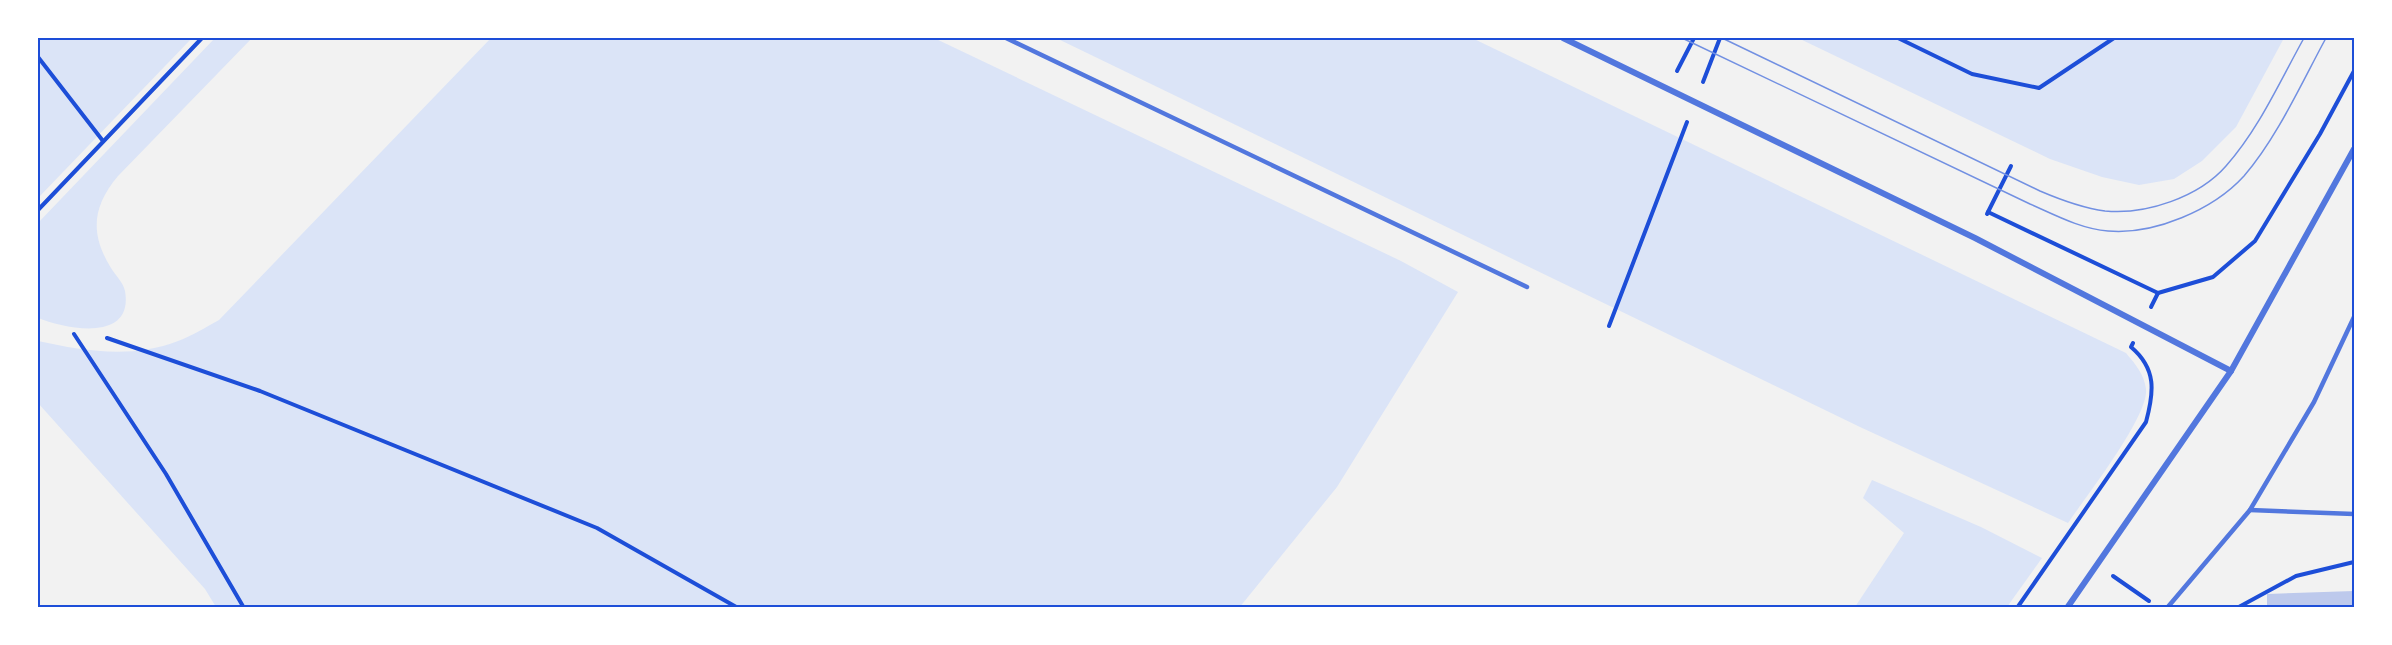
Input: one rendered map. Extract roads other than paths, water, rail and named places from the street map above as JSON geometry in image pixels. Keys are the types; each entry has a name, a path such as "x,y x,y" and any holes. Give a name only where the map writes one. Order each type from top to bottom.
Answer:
{"street":[{"path":"1563,38 1976,238 2231,371"},
{"path":"2067,608 2231,371 2355,149"}],"lane":[{"path":"1006,38 1527,287"},
{"path":"2167,608 2250,510 2314,402 2355,317"},
{"path":"2250,510 2355,514"}],"tram line":[{"path":"1682,38 2030,204 2078,224 2108,231 2144,229 2182,218 2216,200 2231,188 2244,176 2267,145 2326,38"},
{"path":"1722,38 2040,191 2088,208 2105,211 2137,210 2171,202 2187,195 2215,177 2249,136 2304,38"}]}
